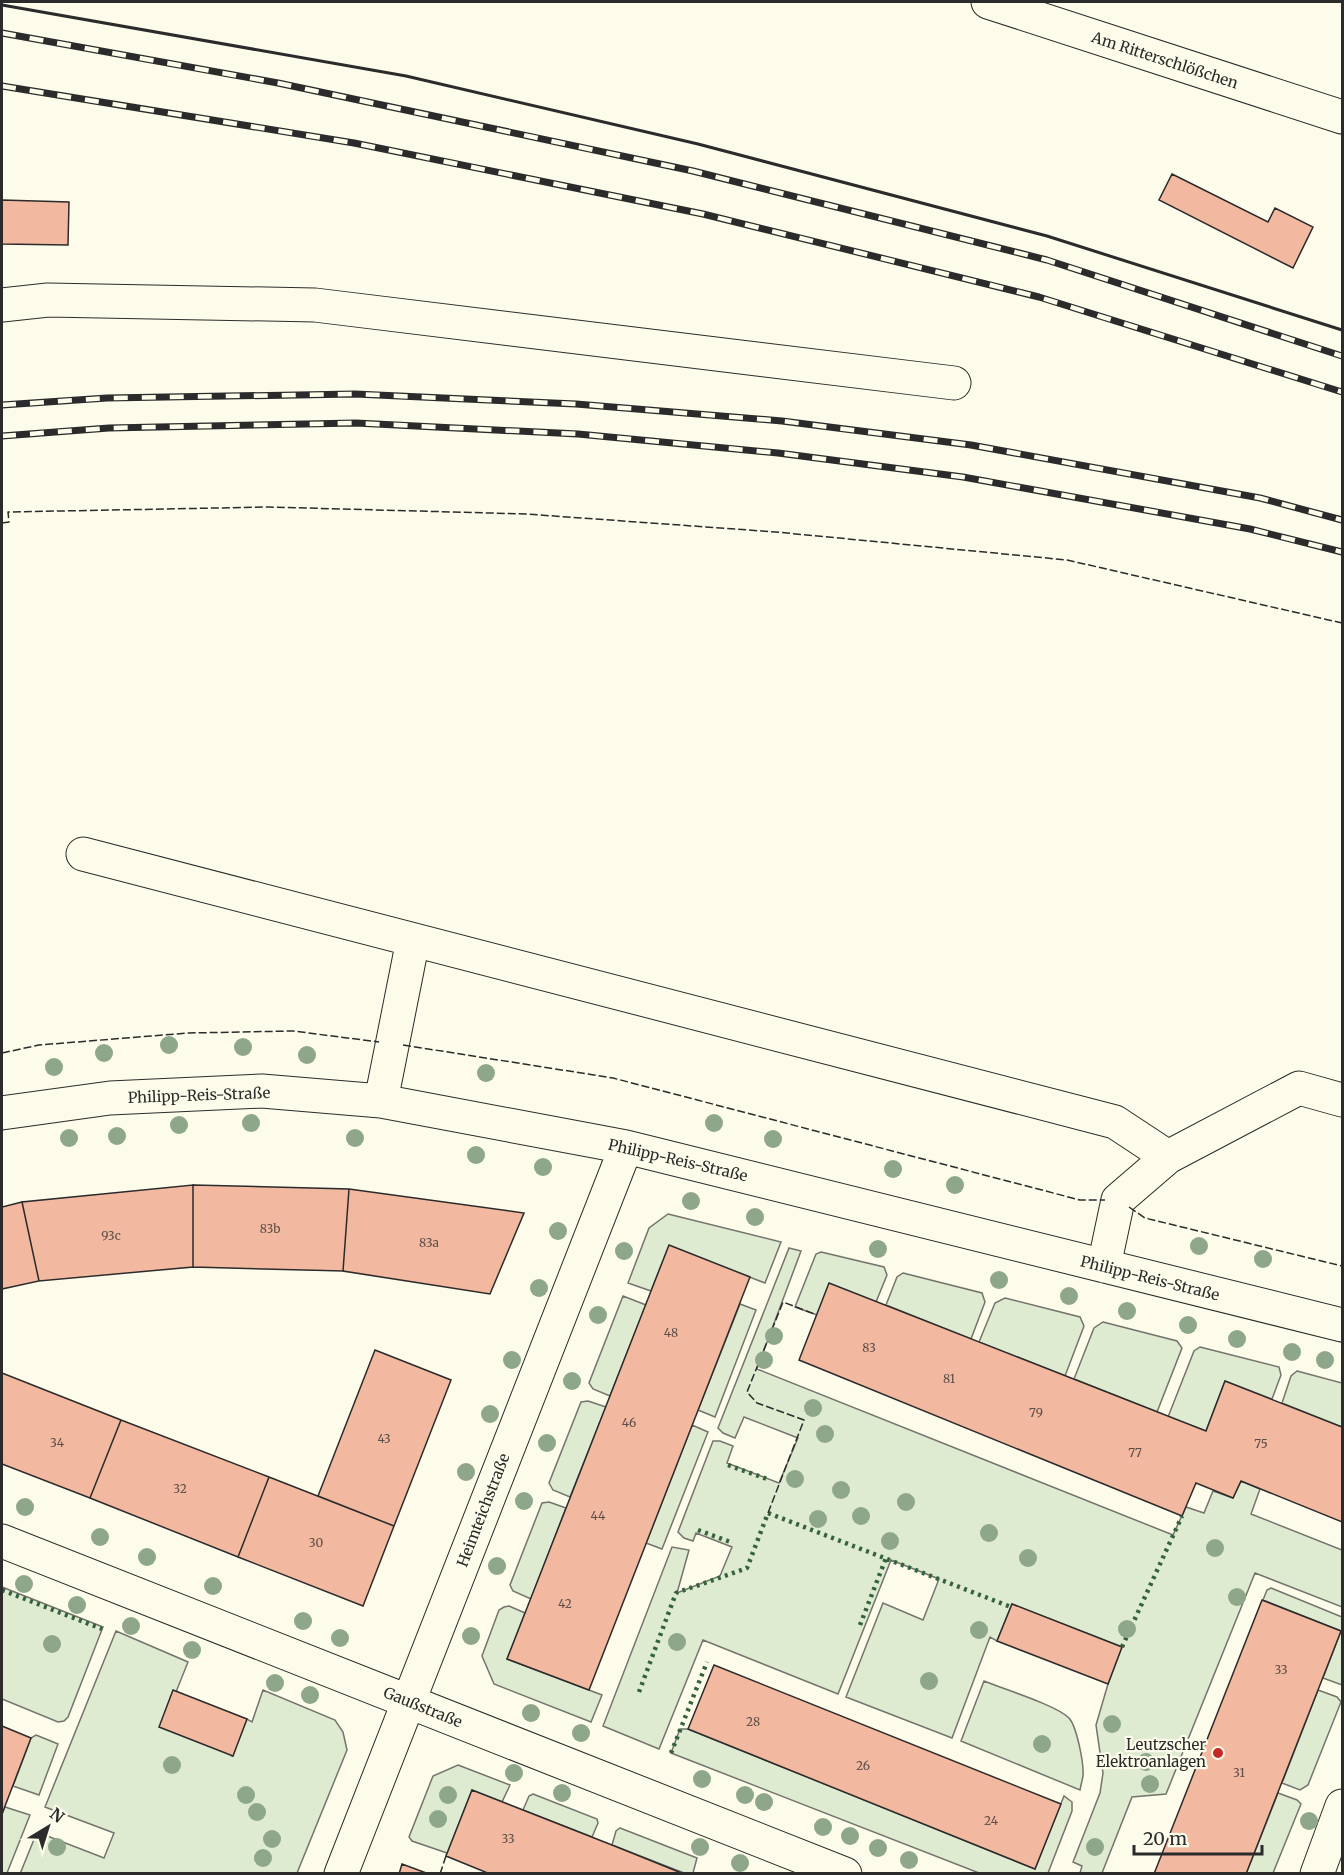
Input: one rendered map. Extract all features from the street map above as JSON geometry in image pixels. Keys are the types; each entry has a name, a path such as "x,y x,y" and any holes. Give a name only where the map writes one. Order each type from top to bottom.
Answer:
{"street":[{"name":"Am Ritterschlößchen","path":"1006,4 1342,117"},
{"path":"2,305 48,300 315,305 954,383"},
{"path":"83,854 1115,1122 1168,1157"},
{"path":"381,1101 413,940"},
{"path":"1104,1266 1118,1200 1168,1157 1299,1088 1342,1100"},
{"name":"Philipp-Reis-Straße","path":"2,1113 110,1098 262,1091 381,1101 626,1147 1342,1325"},
{"name":"Heimteichstraße","path":"341,1874 626,1147"},
{"name":"Gaußstraße","path":"2,1541 845,1874"},
{"path":"1317,1874 1342,1806"}],"green space":[{"path":"668,1214 781,1242 765,1283 669,1246 651,1291 628,1283 649,1228"},
{"path":"789,1248 801,1251 757,1369 1173,1535 1186,1507 1204,1513 1213,1491 1233,1498 1241,1481 1260,1489 1251,1514 1342,1550 1342,1607 1255,1573 1166,1794 1132,1797 1102,1873 1080,1873 1082,1866 1073,1862 1100,1793 1103,1773 1096,1725 1122,1647 1012,1604 997,1641 990,1637 952,1738 846,1697 883,1603 923,1620 939,1579 891,1560 838,1694 703,1640 659,1749 603,1726 672,1547 689,1550 677,1593 720,1576 732,1547 696,1533 693,1541 684,1538 678,1532 713,1441 733,1446 727,1463 779,1483 798,1438 744,1417 735,1438 718,1428"},
{"path":"821,1252 884,1267 887,1275 876,1302 817,1315 795,1307 816,1254"},
{"path":"903,1273 982,1293 985,1302 971,1339 886,1305 897,1277"},
{"path":"623,1296 646,1305 610,1396 593,1389 589,1383"},
{"path":"1005,1298 1080,1317 1084,1326 1065,1376 979,1342 995,1303"},
{"path":"740,1304 756,1310 715,1417 698,1410"},
{"path":"1103,1322 1177,1341 1182,1348 1157,1412 1074,1379 1094,1328"},
{"path":"1200,1347 1279,1367 1281,1375 1272,1399 1225,1381 1206,1431 1168,1417 1194,1351"},
{"path":"1297,1371 1342,1383 1342,1427 1282,1403 1291,1376"},
{"path":"588,1401 606,1407 570,1497 553,1490 549,1483 581,1402"},
{"path":"692,1425 708,1432 662,1549 646,1543"},
{"path":"549,1502 566,1508 531,1599 513,1591 510,1585 542,1503"},
{"path":"2,1587 103,1627 68,1717 64,1721 58,1722 2,1699"},
{"path":"1271,1588 1342,1617 1342,1685 1323,1678 1341,1631 1263,1600 1267,1590"},
{"path":"509,1606 525,1613 507,1659 602,1695 591,1722 494,1684 482,1656 499,1610"},
{"path":"116,1631 188,1662 176,1692 232,1756 247,1719 252,1722 263,1690 335,1720 343,1732 347,1750 297,1873 20,1874 37,1832 104,1858 114,1833 45,1807"},
{"path":"984,1681 1041,1703 1069,1718 1075,1729 1081,1755 1083,1776 1080,1790 961,1741"},
{"path":"1318,1690 1337,1697 1341,1702 1308,1785 1300,1790 1282,1783"},
{"path":"680,1729 688,1729 1035,1869 1064,1796 1072,1802 1072,1811 1048,1873 979,1873 671,1753"},
{"path":"36,1735 58,1744 39,1795 13,1786 31,1738"},
{"path":"458,1765 510,1785 502,1802 472,1790 446,1856 447,1853 412,1841 409,1837 433,1776"},
{"path":"1278,1793 1297,1800 1301,1804 1273,1873 1246,1874"},
{"path":"533,1794 597,1819 598,1823 592,1837 523,1810 529,1796"},
{"path":"5,1807 30,1815 7,1873 2,1873 2,1814"},
{"path":"620,1828 697,1858 693,1873 684,1873 612,1845 616,1831"}],"building":[{"path":"1172,174 1268,222 1275,208 1313,227 1293,268 1159,200"},
{"path":"2,200 69,202 68,245 2,244"},
{"path":"193,1185 349,1189 343,1271 193,1267"},
{"path":"193,1185 193,1267 39,1281 22,1202"},
{"path":"349,1189 524,1213 490,1294 343,1271"},
{"path":"22,1202 39,1281 2,1289 2,1207"},
{"path":"669,1245 750,1277 589,1690 507,1659"},
{"path":"829,1283 1206,1431 1225,1381 1342,1427 1342,1522 1241,1481 1233,1498 1196,1483 1182,1516 799,1360"},
{"path":"375,1350 451,1380 394,1526 318,1496"},
{"path":"2,1373 121,1420 90,1498 2,1464"},
{"path":"121,1420 269,1477 238,1557 90,1498"},
{"path":"269,1477 394,1526 363,1606 238,1557"},
{"path":"1262,1600 1341,1631 1246,1874 1154,1874"},
{"path":"1012,1604 1122,1647 1108,1684 997,1641"},
{"path":"714,1665 1061,1804 1035,1869 688,1729"},
{"path":"173,1690 247,1719 233,1756 159,1727"},
{"path":"2,1726 31,1738 2,1814"},
{"path":"472,1790 684,1874 490,1874 446,1856"},
{"path":"402,1864 429,1874 399,1874"}],"railway":[{"path":"2,33 278,83 693,171 1047,260 1342,356"},
{"path":"2,86 354,143 703,214 1039,297 1342,392"},
{"path":"2,405 107,398 355,394 576,404 782,421 971,445 1260,498 1342,520"},
{"path":"2,436 109,428 356,423 578,434 778,453 963,477 1250,529 1342,552"}],"hedge":[{"path":"728,1465 767,1479"},
{"path":"639,1692 676,1593 747,1568 768,1513 1011,1607"},
{"path":"1122,1647 1182,1516"},
{"path":"698,1530 733,1543"},
{"path":"860,1625 886,1558"},
{"path":"2,1590 102,1629"},
{"path":"671,1753 707,1662"}],"fence":[{"path":"2,523 9,522 8,512 269,507 526,514 776,532 1067,560 1342,623"},
{"path":"2,1053 39,1045 189,1033 293,1031 379,1042"},
{"path":"403,1045 613,1078 1080,1200 1105,1200"},
{"path":"1129,1207 1145,1218 1342,1266"},
{"path":"768,1513 804,1420 757,1403 747,1392 783,1302 817,1315"},
{"path":"440,1874 446,1856"}],"wall":[{"path":"2,5 406,76 698,144 1047,236 1342,330"}],"place":[{"name":"Leutzscher Elektroanlagen","path":"1218,1753"}]}
